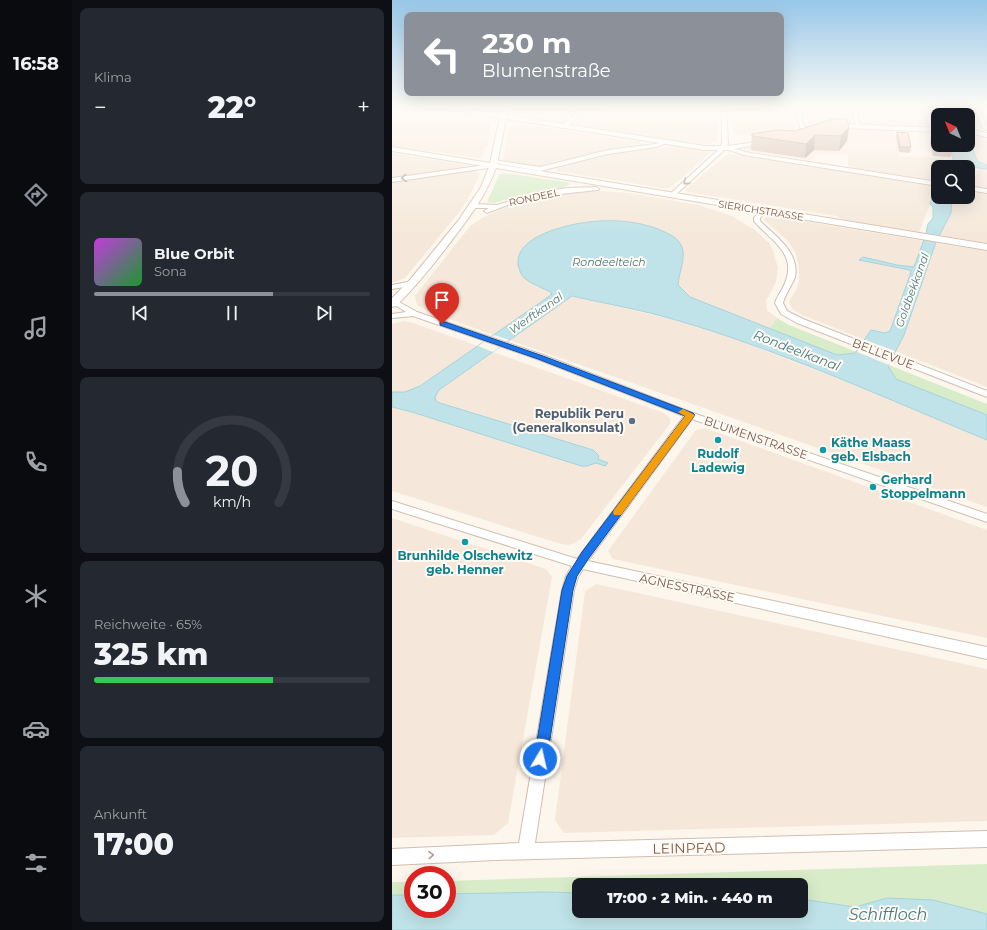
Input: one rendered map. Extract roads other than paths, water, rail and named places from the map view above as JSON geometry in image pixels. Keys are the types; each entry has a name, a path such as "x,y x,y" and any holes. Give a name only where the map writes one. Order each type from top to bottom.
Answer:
{"main road":[{"name":"SIERICHSTRASSE","path":"395,150 493,164 671,196 987,247"},
{"path":"393,302 413,283 473,206 485,187 496,150"}],"street":[{"path":"533,171 619,150"},
{"path":"671,196 721,150"},
{"path":"734,150 931,183"},
{"path":"392,180 493,164"},
{"name":"RONDEEL","path":"572,189 582,181"},
{"name":"RONDEEL","path":"487,210 496,206 533,196 572,189 596,189"},
{"path":"975,189 987,192"},
{"name":"RONDEEL","path":"473,206 496,206"},
{"name":"BELLEVUE","path":"763,210 757,218 757,222 772,234 781,244 787,254 791,266 791,276 779,300 779,305 782,310 794,319 987,394"},
{"path":"392,288 413,283"},
{"name":"BLUMENSTRASSE","path":"393,302 414,314 503,344 690,415 987,518"},
{"name":"BLUMENSTRASSE","path":"392,316 414,314"},
{"path":"526,851 568,590 572,576 579,564 690,415"},
{"name":"AGNESSTRASSE","path":"392,505 579,564 987,653"},
{"name":"LEINPFAD","path":"392,857 526,851 987,839"}],"water":[{"path":"951,152 974,152 977,161 987,165 987,169 975,168 975,160 953,160"},
{"path":"931,202 931,204 952,204 951,213 936,242 904,335 888,366 896,379 987,415 987,440 833,376 716,332 663,316 572,296 439,390 435,397 436,401 440,403 593,450 599,456 598,459 608,463 605,466 596,463 581,466 392,407 392,392 405,392 420,386 551,295 551,292 523,277 518,265 519,255 525,246 533,239 544,233 580,223 607,221 633,222 658,229 675,238 682,247 683,260 678,285 690,297 837,355 855,353 871,330 885,333 890,331 911,272 910,270 859,260 863,257 897,265 914,267 928,224 933,218 933,207 930,204"},
{"name":"Schiffloch","path":"572,893 572,918 808,918 808,900 855,907 887,898 933,900 987,914 987,930 392,930 392,895 404,895 404,918 456,918 456,894"}],"place":[{"name":"Republik Peru (Generalkonsulat)","path":"632,421"},
{"name":"Rudolf Ladewig","path":"718,440"},
{"name":"Käthe Maass geb. Elsbach","path":"823,450"},
{"name":"Gerhard Stoppelmann","path":"873,487"},
{"name":"Brunhilde Olschewitz geb. Henner","path":"465,542"}],"water label":[{"name":"Rondeelteich","path":"609,262"},
{"name":"Goldbekkanal","path":"912,290"},
{"name":"Werftkanal","path":"536,313"},
{"name":"Rondeelkanal","path":"797,350"}]}
